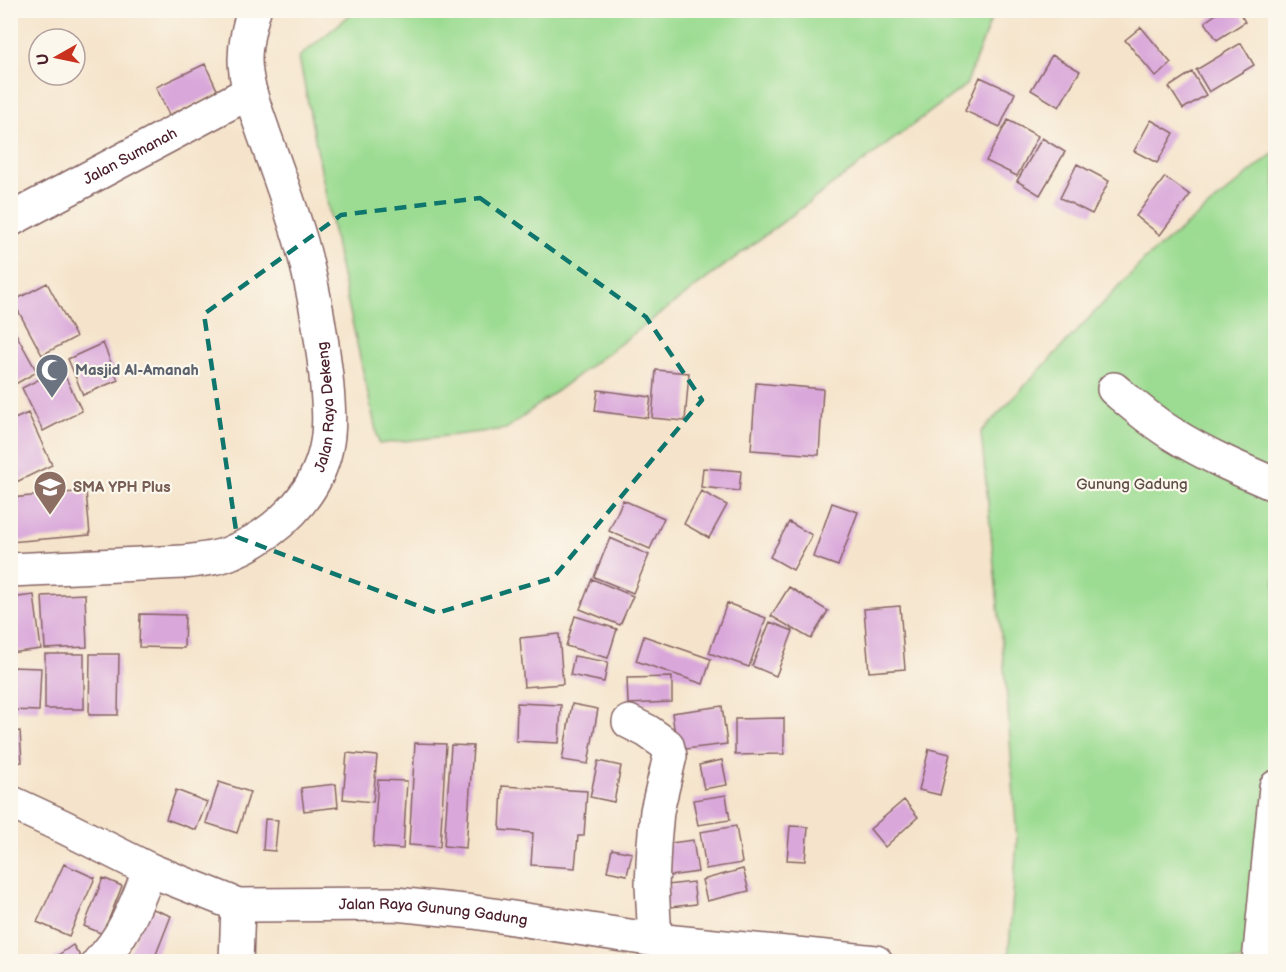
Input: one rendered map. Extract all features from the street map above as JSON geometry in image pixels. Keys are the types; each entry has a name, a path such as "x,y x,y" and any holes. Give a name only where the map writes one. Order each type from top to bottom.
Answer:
{"street":[{"name":"Jalan Raya Dekeng","path":"10,570 183,562 231,553 258,539 289,515 306,496 317,477 326,448 329,410 323,344 301,242 249,92 245,62 246,43 254,10"},
{"name":"Jalan Sumanah","path":"10,220 249,92"},
{"path":"1114,389 1144,414 1182,440 1222,462 1275,485"},
{"path":"629,722 667,745 670,756 657,811 654,844 652,885 655,940"},
{"path":"1259,962 1275,787"},
{"name":"Jalan Raya Gunung Gadung","path":"10,802 150,870 238,905 395,904 474,912 655,940 876,962"},
{"path":"99,962 124,931 150,870"},
{"path":"236,962 238,905"}],"highlighted area":[{"path":"480,198 646,317 702,400 553,578 437,613 237,537 204,314 341,215"}],"green space":[{"path":"356,10 994,11 966,85 506,429 379,444 339,262 299,57"},
{"name":"Gunung Gadung","path":"1275,152 1275,961 1008,961 1017,841 1007,697 981,432 1145,259"}],"building":[{"path":"1222,10 1238,10 1245,22 1217,40 1205,22"},
{"path":"1141,27 1171,63 1156,77 1125,40"},
{"path":"1241,43 1254,65 1209,92 1196,70"},
{"path":"1052,55 1080,71 1059,107 1031,90"},
{"path":"205,64 218,92 169,115 156,87"},
{"path":"1192,72 1206,95 1183,109 1169,87"},
{"path":"980,77 1015,93 1000,127 965,111"},
{"path":"1008,120 1038,136 1017,176 986,161"},
{"path":"1151,120 1174,133 1157,163 1134,151"},
{"path":"1042,138 1065,152 1040,195 1017,181"},
{"path":"1077,164 1109,181 1092,214 1060,198"},
{"path":"1165,177 1190,195 1160,235 1136,216"},
{"path":"47,283 76,337 42,355 13,301"},
{"path":"10,323 37,372 10,387"},
{"path":"103,343 118,380 83,395 68,359"},
{"name":"Masjid Al-Amanah","path":"61,368 82,411 43,431 22,388"},
{"path":"656,370 689,373 685,421 652,418"},
{"path":"756,383 823,389 819,455 751,450"},
{"path":"598,390 651,397 648,418 595,411"},
{"path":"28,413 52,465 10,485 10,421"},
{"path":"703,468 741,471 739,491 701,487"},
{"name":"SMA YPH Plus","path":"86,491 90,535 10,542 10,498"},
{"path":"701,491 727,505 709,538 684,524"},
{"path":"623,500 664,518 650,549 609,531"},
{"path":"832,503 858,512 838,566 813,557"},
{"path":"789,522 812,535 793,570 770,557"},
{"path":"610,538 649,555 633,593 594,577"},
{"path":"592,579 633,596 620,625 580,609"},
{"path":"789,587 828,611 811,639 771,616"},
{"path":"85,594 87,647 45,649 42,596"},
{"path":"34,595 41,649 10,653 10,598"},
{"path":"727,603 766,618 749,667 709,653"},
{"path":"900,606 905,669 869,672 864,609"},
{"path":"140,614 185,615 184,648 139,647"},
{"path":"575,616 617,629 608,658 566,646"},
{"path":"770,622 793,631 776,676 752,666"},
{"path":"559,634 563,684 524,687 520,638"},
{"path":"644,636 711,659 703,684 636,661"},
{"path":"45,654 84,654 84,709 45,709"},
{"path":"90,654 119,654 118,715 89,715"},
{"path":"574,656 608,662 604,682 570,675"},
{"path":"10,667 41,668 39,711 10,710"},
{"path":"672,677 672,702 628,704 627,678"},
{"path":"517,703 561,705 559,743 516,741"},
{"path":"572,704 598,709 588,764 562,760"},
{"path":"722,706 727,744 677,750 672,713"},
{"path":"784,718 784,754 735,755 735,719"},
{"path":"20,731 22,762 10,763 10,732"},
{"path":"415,743 446,744 440,847 409,845"},
{"path":"451,745 473,746 466,848 444,846"},
{"path":"929,749 950,754 940,795 919,790"},
{"path":"347,753 377,756 373,802 343,799"},
{"path":"722,760 727,785 704,789 699,765"},
{"path":"598,761 621,766 614,802 590,797"},
{"path":"378,780 407,781 403,849 373,847"},
{"path":"219,782 250,792 237,833 206,823"},
{"path":"336,784 338,807 304,811 301,788"},
{"path":"502,786 587,791 584,836 578,836 575,868 531,865 533,833 500,830"},
{"path":"176,790 207,802 196,830 166,819"},
{"path":"726,795 730,820 698,825 693,800"},
{"path":"904,800 918,817 885,847 870,829"},
{"path":"265,819 278,820 275,851 263,850"},
{"path":"736,826 742,863 706,869 700,832"},
{"path":"790,826 808,827 805,861 787,860"},
{"path":"693,840 698,872 669,876 664,844"},
{"path":"612,849 632,853 627,875 607,871"},
{"path":"64,864 95,878 69,936 37,922"},
{"path":"743,869 749,891 707,901 702,880"},
{"path":"103,878 122,886 103,934 84,926"},
{"path":"693,882 696,904 662,908 659,886"},
{"path":"148,907 171,916 153,962 145,962 129,955"},
{"path":"73,945 84,962 48,962"}],"place":[{"name":"Masjid Al-Amanah","path":"52,399"},
{"name":"SMA YPH Plus","path":"50,516"}]}
